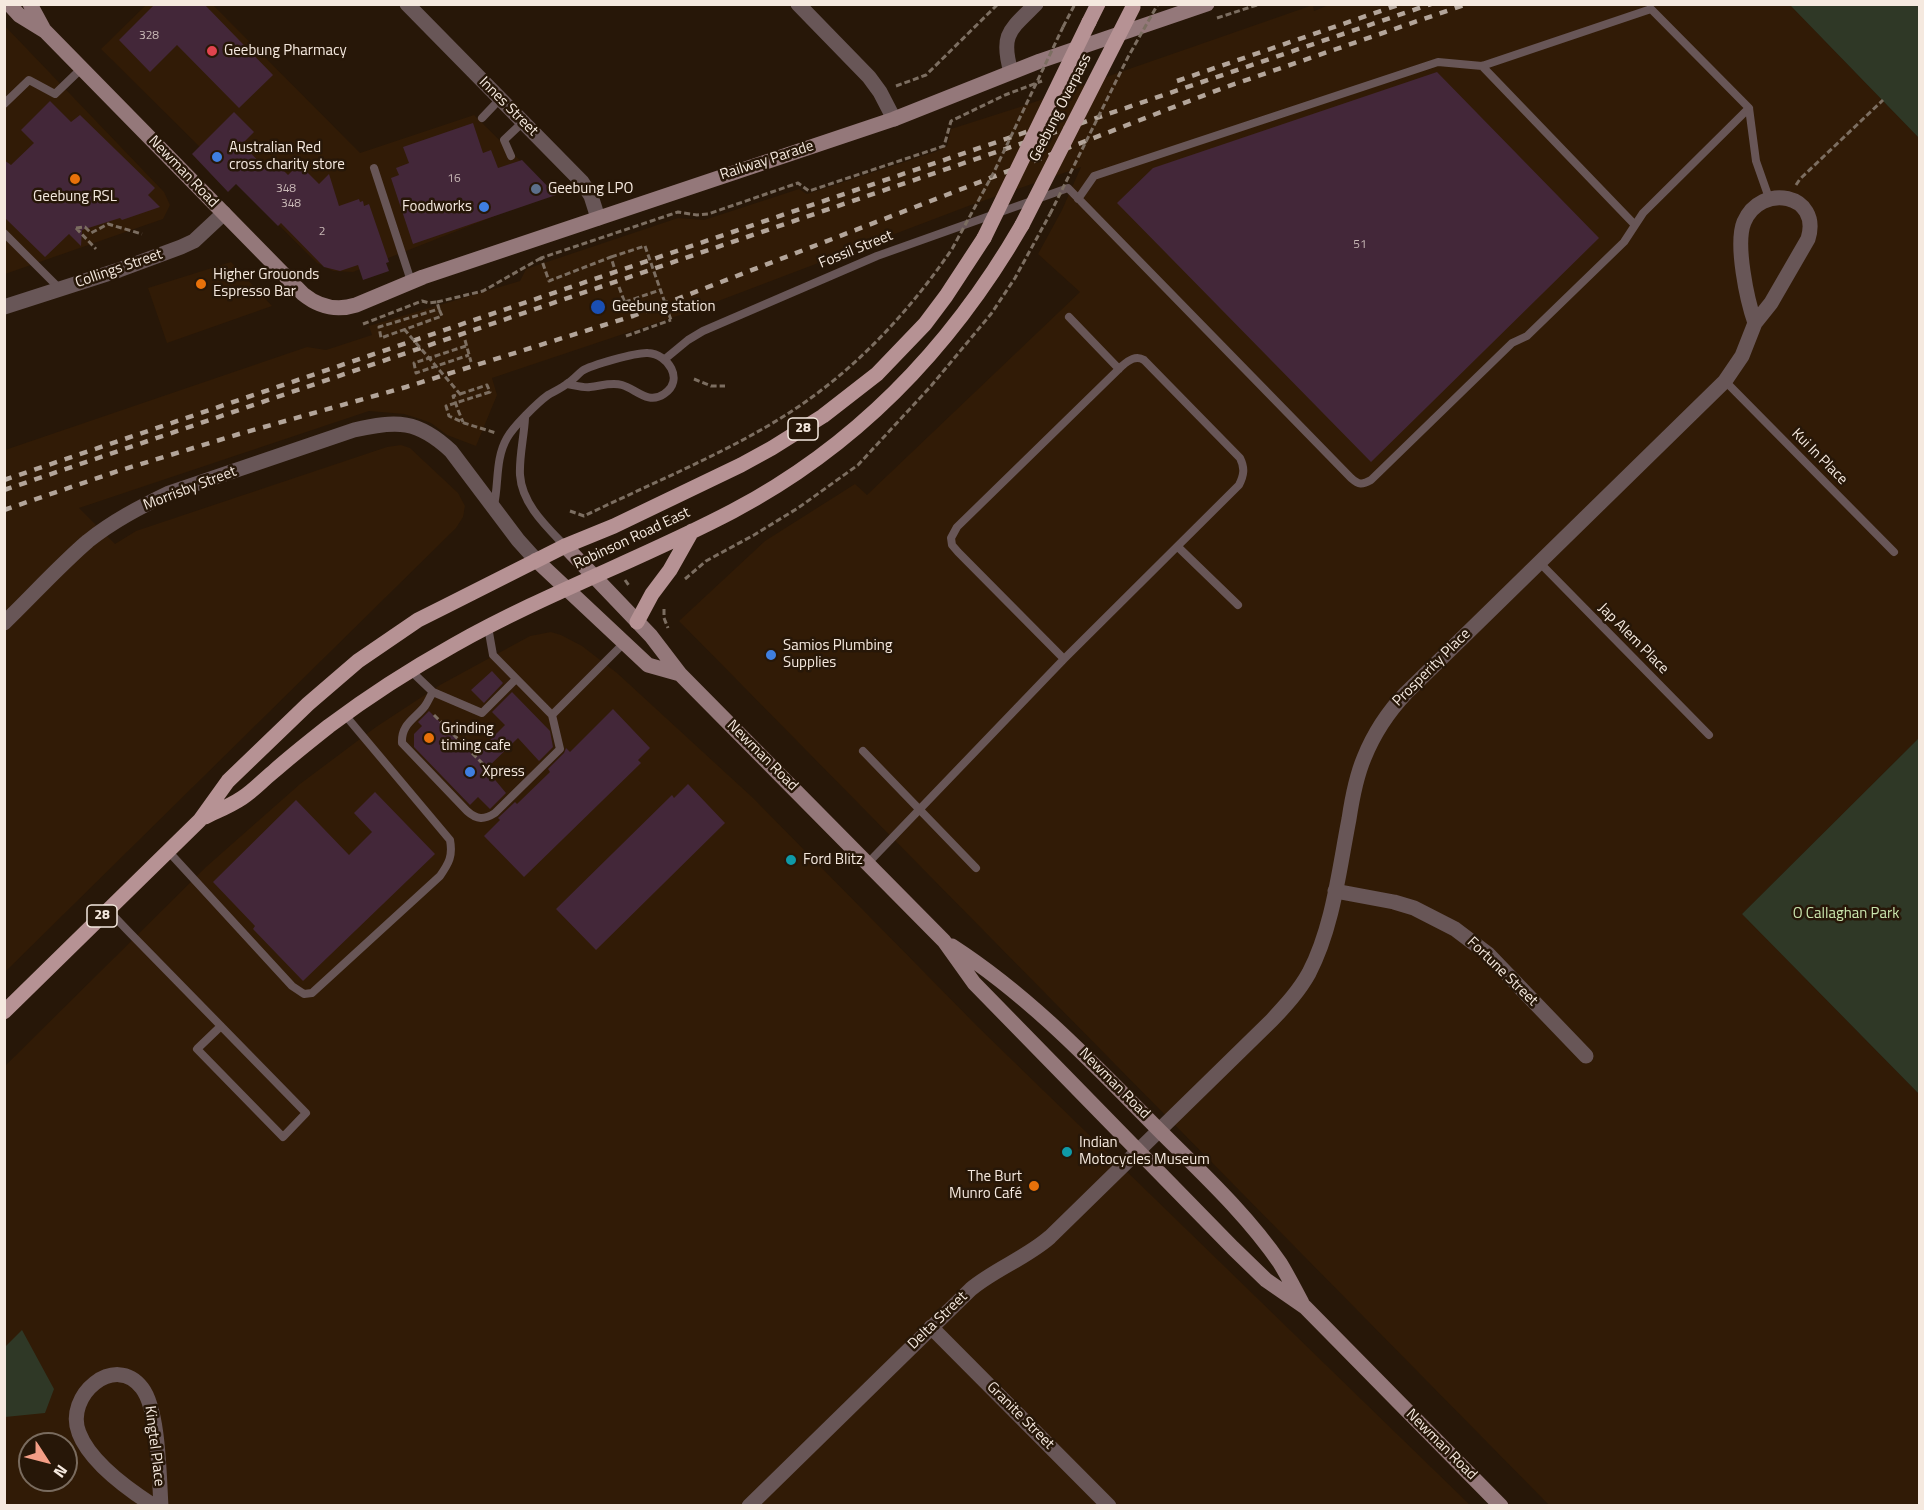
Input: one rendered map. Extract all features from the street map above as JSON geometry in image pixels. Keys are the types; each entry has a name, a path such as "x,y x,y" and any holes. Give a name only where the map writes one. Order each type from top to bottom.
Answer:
{"main road":[{"name":"Newman Road","path":"9,4 19,15 45,31"},
{"name":"Newman Road","path":"30,4 45,31 81,69 303,294 326,307"},
{"name":"Geebung Overpass","path":"984,238 1098,4"},
{"name":"Railway Parade","path":"326,307 346,308 411,281 894,119 1011,72 1207,4"},
{"name":"Geebung Overpass","path":"1022,225 1134,6"},
{"name":"Robinson Road East","path":"200,819 241,799 345,715 411,670 488,627 733,510 803,469 872,415 928,357 958,322 995,270 1022,225"},
{"name":"Robinson Road East","path":"4,1012 200,819 228,781 308,704 358,662 418,620 565,546 614,526 741,465 797,433 848,398 877,374 925,324 984,238"},
{"path":"637,622 692,531"},
{"name":"Newman Road","path":"565,546 651,636 680,674 944,941 974,983 1266,1280 1305,1307 1501,1506"},
{"name":"Newman Road","path":"536,560 648,664 680,674"},
{"name":"Newman Road","path":"944,941 987,969 1041,1013 1204,1174 1255,1230 1281,1265 1305,1307"}],"street":[{"name":"Innes Street","path":"407,4 582,183 591,196 598,218"},
{"path":"798,4 869,77 894,119"},
{"path":"1011,72 1006,54 1007,37 1036,4"},
{"path":"1755,323 1747,300 1741,232 1743,223 1753,208 1761,202 1769,198 1788,199"},
{"name":"Prosperity Place","path":"1138,1151 1272,1020 1300,987 1322,942 1363,759 1382,724 1406,693 1725,381 1742,356 1755,323 1786,280 1808,239 1811,229 1806,211 1801,205 1788,199"},
{"name":"Collings Street","path":"4,307 182,247 194,241 224,213"},
{"name":"Morrisby Street","path":"4,623 87,542 117,520 143,506 169,494 354,430 376,425 411,425"},
{"name":"Newman Road","path":"411,425 426,431 451,451 536,560"},
{"name":"Fortune Street","path":"1335,891 1414,908 1455,929 1488,954 1586,1056"},
{"name":"Delta Street","path":"749,1506 982,1279 1030,1253 1050,1238 1138,1151"},
{"name":"Granite Street","path":"931,1327 1109,1506"},
{"name":"Kingtel Place","path":"154,1506 128,1490 90,1451 78,1432 76,1421 80,1400 87,1389 102,1378 120,1375 130,1378 147,1396 153,1417 161,1506"}],"lane":[{"path":"1749,108 1642,213 1624,242 1527,336 1512,343 1371,480 1364,484 1358,484 1351,478 1078,199 1094,176 1383,80 1438,62 1482,66 1651,9 1749,108 1756,161 1769,198"},
{"path":"1482,66 1635,225"},
{"path":"4,104 29,80 55,94 81,69"},
{"path":"482,118 500,99"},
{"path":"511,156 504,140 522,122"},
{"path":"374,168 411,281"},
{"name":"Fossil Street","path":"665,359 703,331 877,256 1068,188 1078,199"},
{"path":"4,233 60,289"},
{"path":"1069,317 1119,369"},
{"path":"493,507 498,489 498,468 507,437 546,397 567,384 583,370 633,354 647,352 657,354 665,359 673,370 670,388 663,395 655,398 639,395 617,384 588,388 567,384"},
{"path":"868,863 1064,659 1239,485 1244,475 1244,465 1240,458 1144,360 1135,358 1119,369 957,526 951,538 952,545 958,552 1064,659"},
{"name":"Kui In Place","path":"1725,381 1894,552"},
{"path":"525,418 520,467 520,478 524,491 538,517 565,546"},
{"path":"1178,547 1238,605"},
{"name":"Jap Alem Place","path":"1539,562 1709,735"},
{"path":"433,692 425,706 405,726 402,743 466,811 475,818 487,818 495,813 560,749 552,715 492,655 488,627"},
{"path":"552,715 624,643"},
{"path":"411,670 433,692 482,713 516,679"},
{"path":"168,851 292,986 304,994 312,993 440,876 449,864 452,852 450,840 345,715"},
{"path":"862,752 976,868"},
{"path":"108,910 306,1113 283,1137 197,1049 221,1026"}],"path":[{"path":"880,92 926,75 998,4"},
{"path":"570,511 584,516 756,432 792,410 839,376 872,347 927,285 952,249 994,172 1075,4"},
{"path":"1050,214 1128,57 1158,4"},
{"path":"1217,18 1260,4"},
{"path":"1128,49 1139,44"},
{"path":"363,324 422,301 437,302 483,291 541,258 678,212 708,214 798,183 809,191 944,146 951,121 1005,95 1050,78"},
{"path":"1788,199 1800,178 1883,100"},
{"path":"96,249 76,228 86,227 91,233 108,224 142,234"},
{"path":"541,258 549,281 645,246 671,320 626,336"},
{"path":"611,257 614,267"},
{"path":"619,287 628,311"},
{"path":"625,302 660,290"},
{"path":"437,302 442,316 381,338 380,327 439,309"},
{"path":"404,329 460,394"},
{"path":"465,340 471,362"},
{"path":"466,346 414,363 416,373 469,355"},
{"path":"694,380 711,386 725,386"},
{"path":"464,423 458,410 453,396 487,385 490,392 446,406 449,416 464,423 497,433"},
{"path":"579,515 582,523"},
{"path":"625,580 630,587"},
{"path":"622,591 638,584"},
{"path":"434,715 497,778"}],"shaded area":[{"path":"1331,4 1790,5 1919,138 1919,738 1742,914 1919,1094 1919,1505 1549,1505 679,621 765,541 855,484 867,495 1080,292 1038,254 1062,210 1081,167 971,205 692,311 492,378 497,395 476,446 447,435 431,423 420,419 404,414 369,411 79,508 115,544 136,531 387,447 401,445 410,448 458,493 465,506 463,517 456,528 5,972 5,450 307,347 326,350 372,335 369,326 520,281 526,269 678,218 704,220 799,189 807,194 935,152 947,146 951,129 1313,5 1314,11"},
{"path":"146,5 213,5 360,153 474,115 553,193 353,272 333,271 317,263 101,49"},
{"name":"Geebung RSL","path":"4,25 164,192 170,205 163,219 5,274"},
{"path":"231,262 272,306 167,343 148,288"},
{"path":"551,632 582,646 617,673 753,798 976,1025 1470,1505 5,1506 5,1066 206,867 300,784 376,727 440,685 530,636"}],"green space":[{"path":"1790,5 1919,5 1919,138"},
{"name":"O Callaghan Park","path":"1919,738 1919,1094 1742,914"},
{"path":"22,1330 54,1389 45,1413 5,1417 5,1347"}],"building":[{"path":"155,4 204,4 273,75 239,108 177,45 150,72 119,40"},
{"path":"1437,72 1599,238 1371,462 1117,203 1153,168"},
{"name":"Geebung RSL","path":"50,101 71,122 80,115 155,188 148,195 160,207 82,230 81,246 69,234 45,257 4,217 4,160 11,165 34,143 21,130"},
{"path":"234,112 254,132 242,144 264,167 272,159 288,175 299,164 319,184 329,174 339,206 359,199 360,202 363,201 364,206 369,204 389,262 386,263 389,271 363,280 358,265 340,271 324,267 281,223 278,226 236,184 228,192 192,154"},
{"path":"473,123 483,153 491,150 498,168 522,160 556,195 413,244 391,178 399,175 396,168 409,163 403,147"},
{"path":"492,671 503,683 484,703 471,690"},
{"path":"512,692 550,731 553,747 539,761 518,738 486,769 506,793 490,809 478,797 470,805 414,747 414,734 422,726 418,722 429,711 474,756 505,725 492,712"},
{"path":"613,709 650,748 638,760 641,763 524,877 484,836 500,820 498,818 515,802 517,804 550,772 548,769 566,748 570,752"},
{"path":"688,784 725,823 596,950 556,909 672,795 674,798"},
{"path":"375,792 435,854 303,981 253,929 255,926 213,882 296,800 349,855 372,832 354,813"}],"railway":[{"path":"1177,81 1401,4"},
{"path":"4,490 1431,4"},
{"path":"4,510 118,471 406,387 633,316 1223,88 1467,4"},
{"path":"4,480 1038,128"}],"place":[{"name":"Geebung Pharmacy","path":"212,51"},
{"name":"Australian Red cross charity store","path":"217,157"},
{"name":"Geebung RSL","path":"75,179"},
{"name":"Geebung LPO","path":"536,189"},
{"name":"Foodworks","path":"484,207"},
{"name":"Higher Grouonds Espresso Bar","path":"201,284"},
{"name":"Geebung station","path":"598,307"},
{"name":"Samios Plumbing Supplies","path":"771,655"},
{"name":"Grinding timing cafe","path":"429,738"},
{"name":"Xpress","path":"470,772"},
{"name":"Ford Blitz","path":"791,860"},
{"name":"Indian Motocycles Museum","path":"1067,1152"},
{"name":"The Burt Munro Café","path":"1034,1186"}]}
